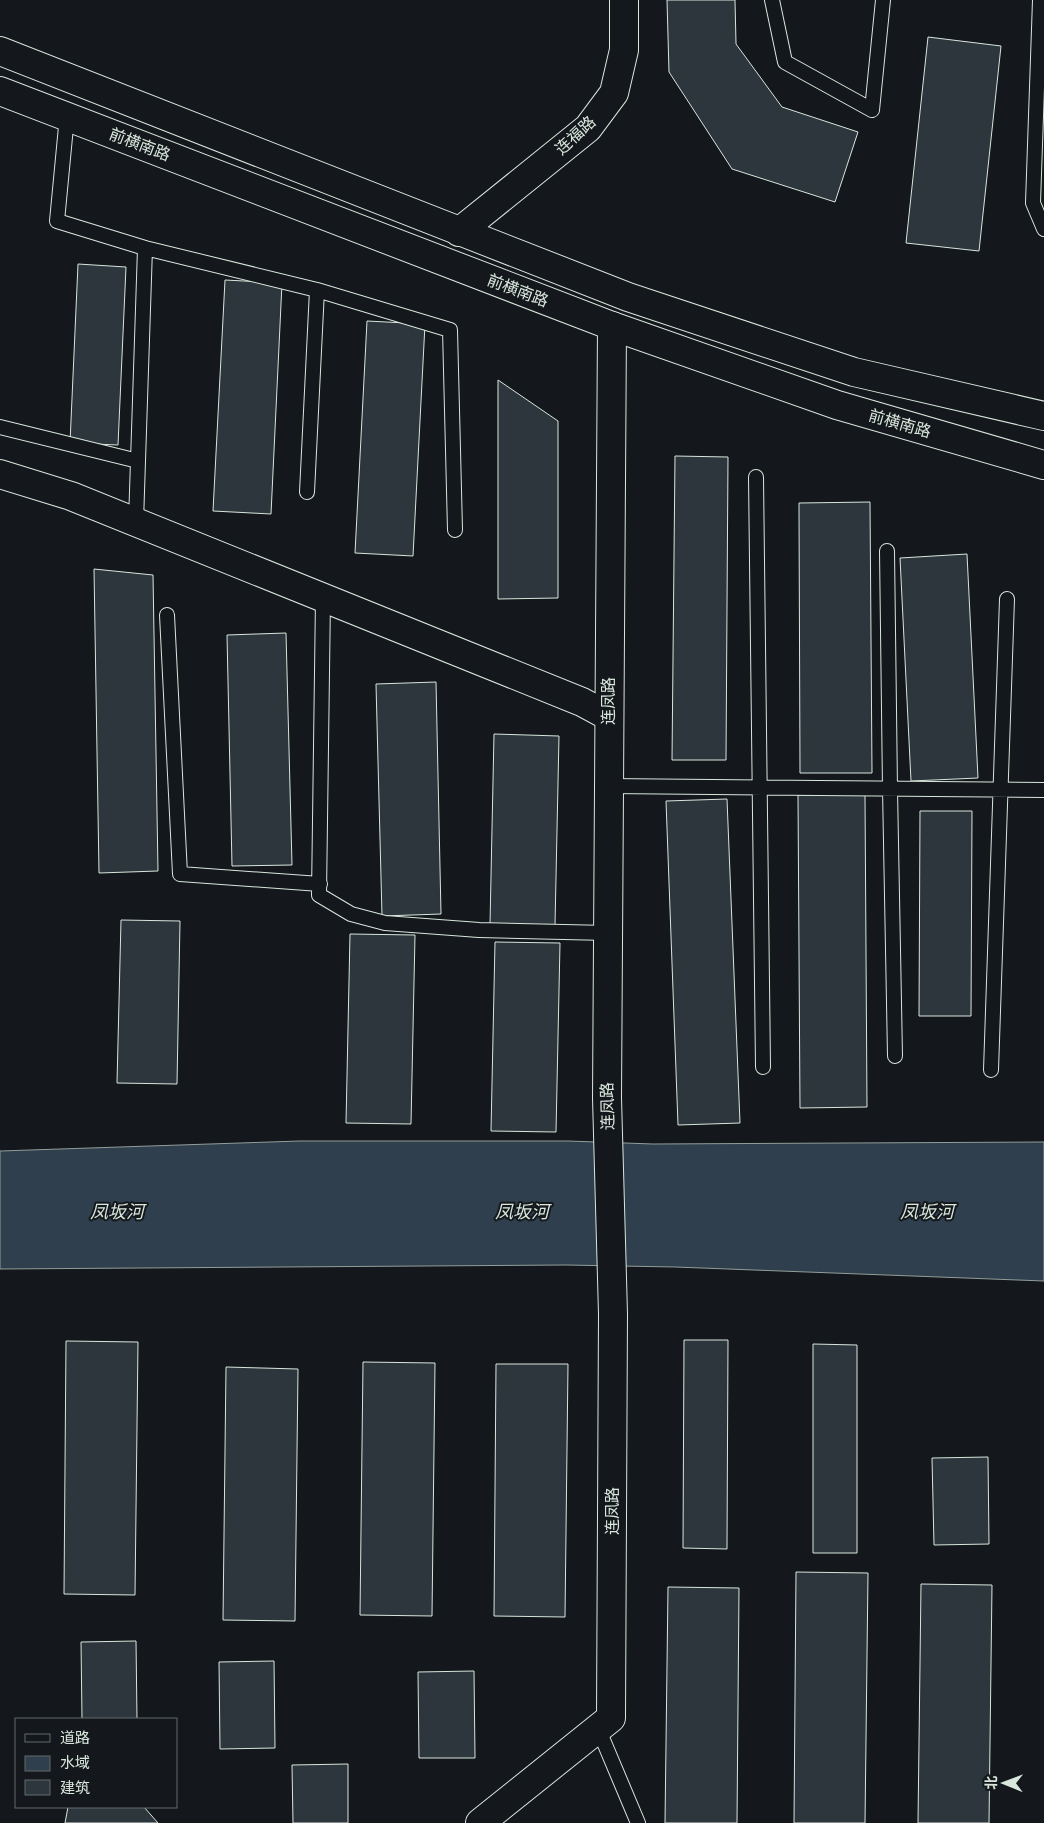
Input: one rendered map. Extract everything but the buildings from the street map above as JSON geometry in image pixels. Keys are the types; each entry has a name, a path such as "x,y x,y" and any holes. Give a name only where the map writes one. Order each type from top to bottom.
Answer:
{"street":[{"name":"连福路","path":"459,232 588,128 614,92 624,50 624,0"},
{"name":"前横南路","path":"0,51 628,297 854,372 1044,416"},
{"name":"前横南路","path":"0,91 612,326 837,405 1044,465"},
{"name":"连凤路","path":"480,1823 611,1718 612,1314 607,1098 612,326"},
{"path":"0,474 71,496 582,702 608,716"}],"lane":[{"path":"772,0 785,62 872,110 883,0"},
{"path":"1040,0 1033,203 1044,229"},
{"path":"67,116 57,221 145,248 317,290 450,330 455,530"},
{"path":"136,522 145,248"},
{"path":"308,492 317,290"},
{"path":"0,427 138,462"},
{"path":"756,477 763,1067"},
{"path":"887,551 896,1056"},
{"path":"323,598 319,895 351,914 385,924 479,930 608,933"},
{"path":"992,1070 1007,599"},
{"path":"167,616 180,874 320,884"},
{"path":"608,786 1044,790"},
{"path":"598,1728 638,1823"}],"water":[{"name":"凤坂河","path":"300,1141 568,1141 653,1144 1044,1142 1044,1281 675,1267 566,1265 0,1269 0,1151"}]}
